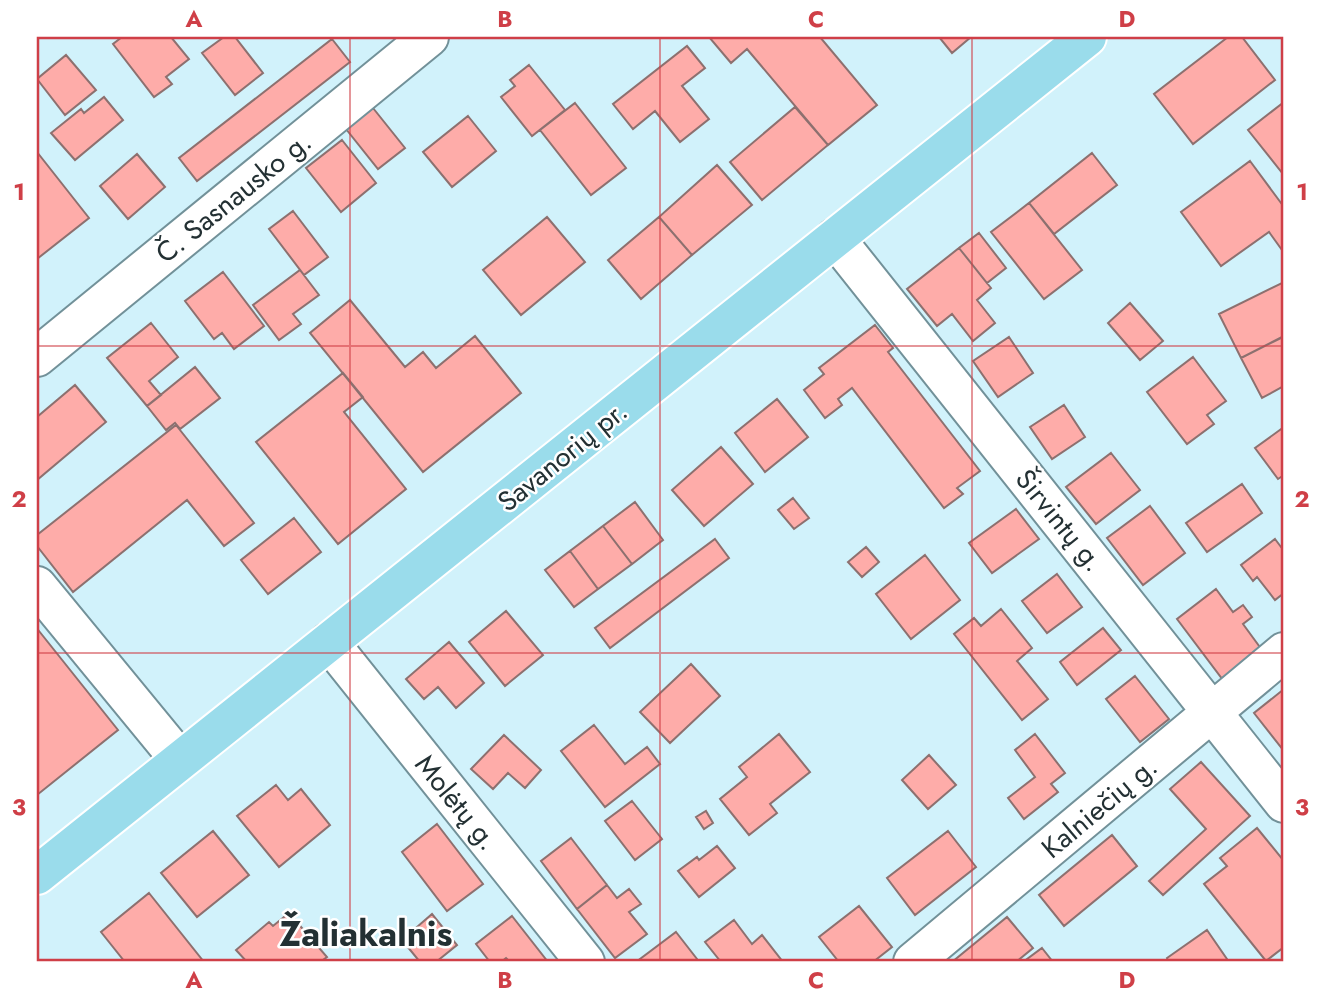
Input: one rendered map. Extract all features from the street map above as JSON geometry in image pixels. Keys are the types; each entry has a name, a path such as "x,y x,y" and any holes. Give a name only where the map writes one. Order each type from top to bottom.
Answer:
{"main road":[{"name":"Savanorių pr.","path":"37,875 1087,37"}],"street":[{"name":"Č. Sasnausko g.","path":"37,357 429,37"},
{"name":"Širvintų g.","path":"835,238 1284,803"},
{"path":"37,586 180,760"},
{"name":"Molėtų g.","path":"329,642 585,962"},
{"name":"Kalniečių g.","path":"913,962 1284,652"}],"building":[{"path":"122,37 171,37 189,59 166,77 172,84 154,97 113,44"},
{"path":"224,37 235,37 263,73 235,95 202,53"},
{"path":"709,37 820,37 877,105 828,145 747,49 731,63"},
{"path":"939,37 971,37 952,53"},
{"path":"1228,37 1242,37 1275,80 1193,144 1154,94"},
{"path":"332,39 350,62 197,181 179,158"},
{"path":"687,46 705,68 682,86 709,119 680,142 655,111 633,129 613,104"},
{"path":"66,55 96,90 65,115 37,79"},
{"path":"529,65 565,110 532,136 501,97 515,86 510,80"},
{"path":"104,97 123,120 75,160 51,133 81,109 84,113"},
{"path":"1284,102 1284,174 1283,174 1248,130"},
{"path":"575,103 626,168 591,195 540,130"},
{"path":"795,107 828,145 762,200 730,162"},
{"path":"373,108 405,148 378,169 346,129"},
{"path":"468,116 496,151 452,187 423,152"},
{"path":"342,140 376,183 341,212 306,168"},
{"path":"37,152 89,218 37,259"},
{"path":"1092,153 1117,185 1054,234 1029,203"},
{"path":"137,154 165,187 128,219 100,186"},
{"path":"1250,161 1284,207 1284,249 1282,250 1269,232 1221,266 1181,212"},
{"path":"717,165 752,205 692,255 659,217"},
{"path":"1029,203 1082,270 1044,299 991,232"},
{"path":"293,211 328,257 304,275 269,229"},
{"path":"547,217 585,262 521,315 483,270"},
{"path":"659,217 692,255 641,299 608,260"},
{"path":"979,233 1006,268 987,283 959,248"},
{"path":"959,248 991,288 977,300 995,323 973,341 952,314 937,326 907,289"},
{"path":"300,270 319,295 293,314 301,324 279,340 253,305"},
{"path":"223,272 264,326 234,349 222,333 214,339 185,301"},
{"path":"1284,282 1284,336 1241,358 1219,314"},
{"path":"350,300 405,367 423,352 436,368 475,336 521,393 423,472 310,333"},
{"path":"1130,303 1163,341 1140,360 1108,323"},
{"path":"151,323 178,357 149,381 161,395 147,406 107,358"},
{"path":"875,325 893,348 888,352 980,471 957,488 963,494 944,508 852,388 838,399 842,405 825,418 804,390 824,374 819,368"},
{"path":"1009,337 1033,373 998,397 973,361"},
{"path":"1283,337 1284,386 1262,398 1241,358"},
{"path":"1193,357 1226,401 1207,415 1214,424 1187,444 1147,392"},
{"path":"195,367 220,398 180,429 175,423 166,430 147,406"},
{"path":"343,373 363,397 344,412 406,489 338,544 256,442"},
{"path":"75,385 106,422 37,480 37,417"},
{"path":"777,399 808,437 765,472 735,433"},
{"path":"1064,405 1085,437 1052,459 1030,427"},
{"path":"176,425 254,523 224,546 187,500 73,592 37,546 37,535"},
{"path":"1284,427 1284,475 1278,479 1255,448"},
{"path":"721,447 753,484 704,526 672,490"},
{"path":"1111,453 1140,490 1096,524 1066,487"},
{"path":"1242,484 1262,513 1207,552 1186,523"},
{"path":"793,498 809,518 794,529 778,510"},
{"path":"635,502 663,540 632,564 603,526"},
{"path":"1150,506 1185,553 1143,585 1107,538"},
{"path":"1016,509 1039,539 992,573 969,543"},
{"path":"294,518 321,552 268,594 241,560"},
{"path":"603,526 632,564 598,589 570,551"},
{"path":"715,539 729,558 610,648 595,628"},
{"path":"1275,539 1284,551 1284,593 1275,600 1257,577 1253,581 1241,565"},
{"path":"866,547 879,562 862,577 848,562"},
{"path":"570,551 598,589 574,607 545,570"},
{"path":"925,555 960,600 911,639 876,594"},
{"path":"1057,574 1082,607 1047,633 1022,601"},
{"path":"1216,589 1233,612 1243,605 1252,617 1243,624 1262,650 1223,680 1177,619"},
{"path":"1001,609 1032,648 1017,661 1048,699 1022,720 954,634 974,618 981,626"},
{"path":"506,611 543,655 505,686 469,642"},
{"path":"1103,628 1121,650 1077,685 1060,662"},
{"path":"39,631 118,730 37,795 37,633"},
{"path":"449,642 484,683 456,708 438,687 424,699 406,679"},
{"path":"691,664 720,696 670,743 640,712"},
{"path":"1135,676 1169,719 1140,742 1106,699"},
{"path":"1284,689 1284,751 1254,713"},
{"path":"594,725 625,764 647,747 660,764 605,807 561,751"},
{"path":"779,734 810,772 770,804 777,813 749,835 720,799 747,777 739,767"},
{"path":"1035,734 1065,773 1051,784 1058,792 1024,819 1008,798 1035,777 1015,750"},
{"path":"504,735 541,770 525,788 508,773 493,789 471,769"},
{"path":"929,755 956,785 928,809 902,780"},
{"path":"1201,762 1250,816 1163,895 1149,881 1206,829 1170,789"},
{"path":"276,785 288,800 301,789 330,825 279,867 237,816"},
{"path":"632,801 662,839 635,860 605,821"},
{"path":"706,811 713,823 704,829 696,817"},
{"path":"437,824 483,884 447,911 402,852"},
{"path":"1257,828 1284,861 1284,947 1266,961 1204,884 1227,866 1220,858"},
{"path":"213,831 249,875 197,917 161,873"},
{"path":"948,831 976,867 915,915 887,878"},
{"path":"1112,835 1137,866 1064,926 1039,895"},
{"path":"571,838 607,885 577,909 541,861"},
{"path":"717,846 735,868 699,897 678,871"},
{"path":"607,885 617,898 629,889 641,904 629,912 647,934 615,958 577,909"},
{"path":"149,893 204,962 125,962 101,932"},
{"path":"859,906 892,947 873,962 839,962 819,937"},
{"path":"289,913 327,957 320,962 247,962 236,950 269,922 273,926"},
{"path":"432,914 457,945 436,962 420,962 402,940"},
{"path":"512,916 548,962 510,962 506,958 501,962 490,962 476,944"},
{"path":"1007,917 1033,948 1016,962 952,962"},
{"path":"734,920 752,944 762,935 783,962 721,962 705,942"},
{"path":"1207,930 1229,962 1169,962 1167,958"},
{"path":"676,932 697,959 693,962 636,962"},
{"path":"1042,948 1053,962 1023,962"}],"district":[{"name":"Žaliakalnis","path":"366,934"}]}
